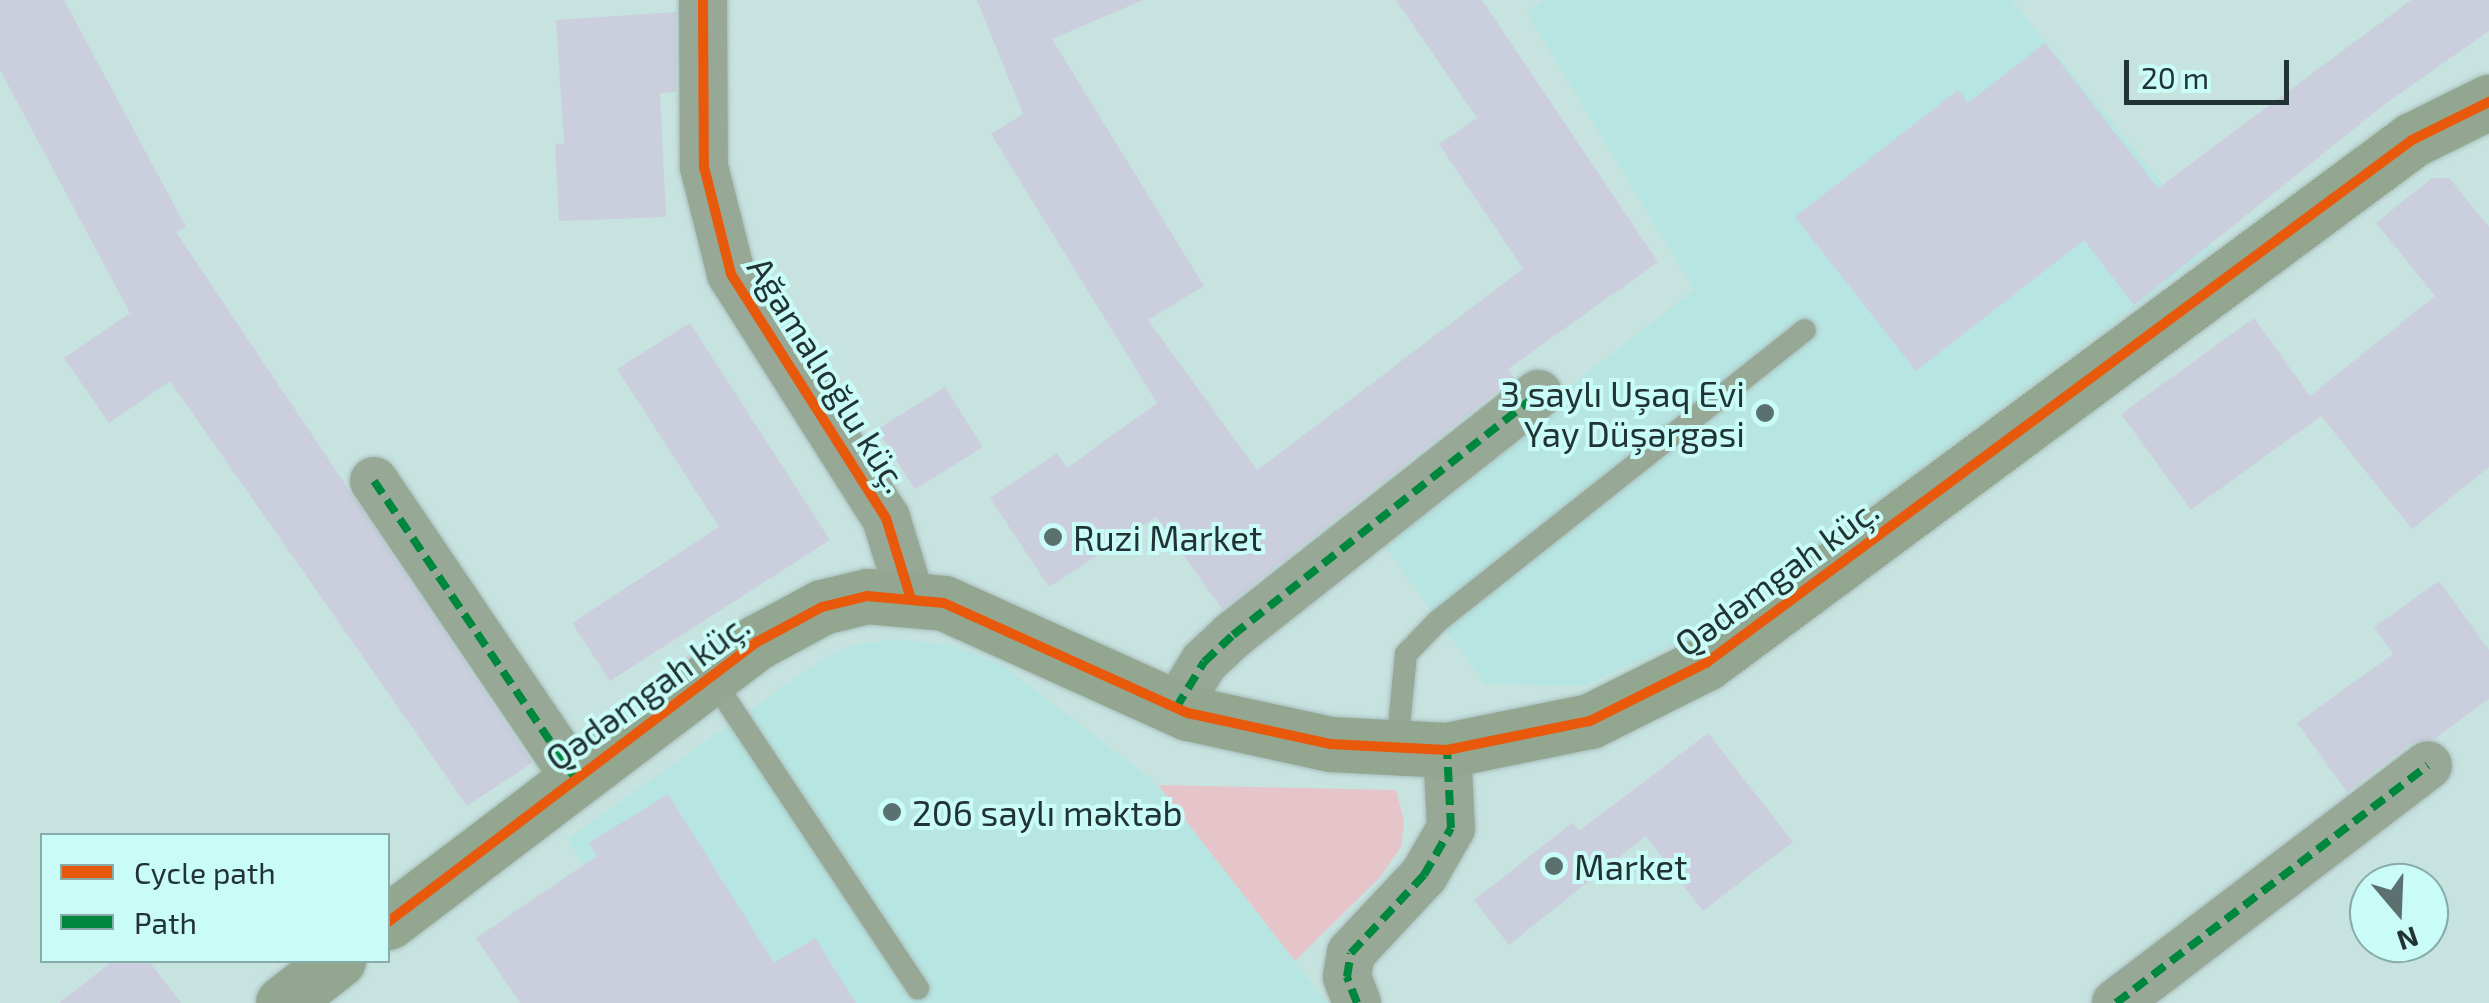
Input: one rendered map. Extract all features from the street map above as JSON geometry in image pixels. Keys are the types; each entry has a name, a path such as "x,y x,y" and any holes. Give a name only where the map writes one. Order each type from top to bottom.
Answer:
{"street":[{"name":"Ağamalıoğlu küç.","path":"703,0 704,167 731,274 886,518 910,596"},
{"name":"Qədəmgah küç.","path":"390,920 711,676 822,608 867,596 910,596 976,614 1176,708 1330,744 1422,748 1590,721 1644,700 1706,663 2412,140 2489,102"},
{"path":"1176,708 1204,662 1233,635 1538,394"},
{"path":"374,482 574,778"},
{"path":"1358,1003 1347,977 1352,953 1424,875 1451,828 1422,748"},
{"path":"2116,1003 2428,766"},
{"path":"283,1003 334,963"}],"lane":[{"path":"1422,748 1406,654 1438,621 1805,330"},
{"path":"711,676 918,988"}],"shaded area":[{"name":"3 saylı Uşaq Evi Yay Düşərgəsi","path":"1543,0 2011,0 2215,247 1704,631 1584,686 1485,684 1377,536 1694,290 1527,13"},
{"name":"206 saylı məktəb","path":"897,639 952,645 1003,665 1158,785 1327,1003 673,1003 567,839 823,659 853,645"},
{"path":"1158,785 1396,790 1404,822 1401,847 1380,877 1295,961"}],"building":[{"path":"0,0 64,0 186,227 176,232 532,763 467,806 170,381 109,423 64,358 130,313 0,70"},
{"path":"977,0 1143,0 1052,39 1204,286 1148,320 1257,470 1523,269 1439,144 1477,118 1396,0 1482,0 1658,262 1508,369 1514,378 1222,609 1156,517 1049,587 990,498 1057,453 1067,468 1157,403 991,134 1023,114"},
{"path":"2411,0 2489,0 2489,31 2385,104 2134,305 2084,240 1916,371 1795,217 1958,90 1968,103 2045,43 2158,188"},
{"path":"676,12 676,92 660,93 666,217 559,221 555,144 564,143 556,20"},
{"path":"2432,178 2449,178 2489,227 2489,467 2412,529 2321,416 2191,510 2121,414 2254,318 2310,396 2435,296 2376,223"},
{"path":"690,323 830,540 610,681 572,623 719,527 617,369"},
{"path":"945,387 983,447 915,490 877,429"},
{"path":"2439,581 2489,650 2489,699 2434,739 2411,743 2347,792 2297,723 2393,654 2374,627"},
{"path":"1708,733 1793,842 1703,911 1646,836 1509,945 1474,900 1572,823 1579,831"},
{"path":"668,794 774,963 815,938 856,1003 520,1003 476,938 597,856 589,843"},
{"path":"110,963 150,963 181,1003 59,1003"}],"marked path":[{"path":"1176,708 1204,662 1233,635 1538,394"},
{"path":"374,481 575,778"},
{"path":"1357,1003 1347,977 1351,953 1424,875 1451,828 1447,750"},
{"path":"2116,1003 2428,765"}],"cycle path":[{"path":"703,0 704,167 731,274 886,518 910,596"},
{"path":"390,920 757,642 822,607 867,596 944,603 1188,713 1330,744 1447,750 1590,721 1706,663 2412,140 2489,102"}],"place":[{"name":"3 saylı Uşaq Evi Yay Düşərgəsi","path":"1765,413"},
{"name":"Ruzi Market","path":"1053,537"},
{"name":"206 saylı məktəb","path":"892,812"},
{"name":"Market","path":"1554,866"}]}
